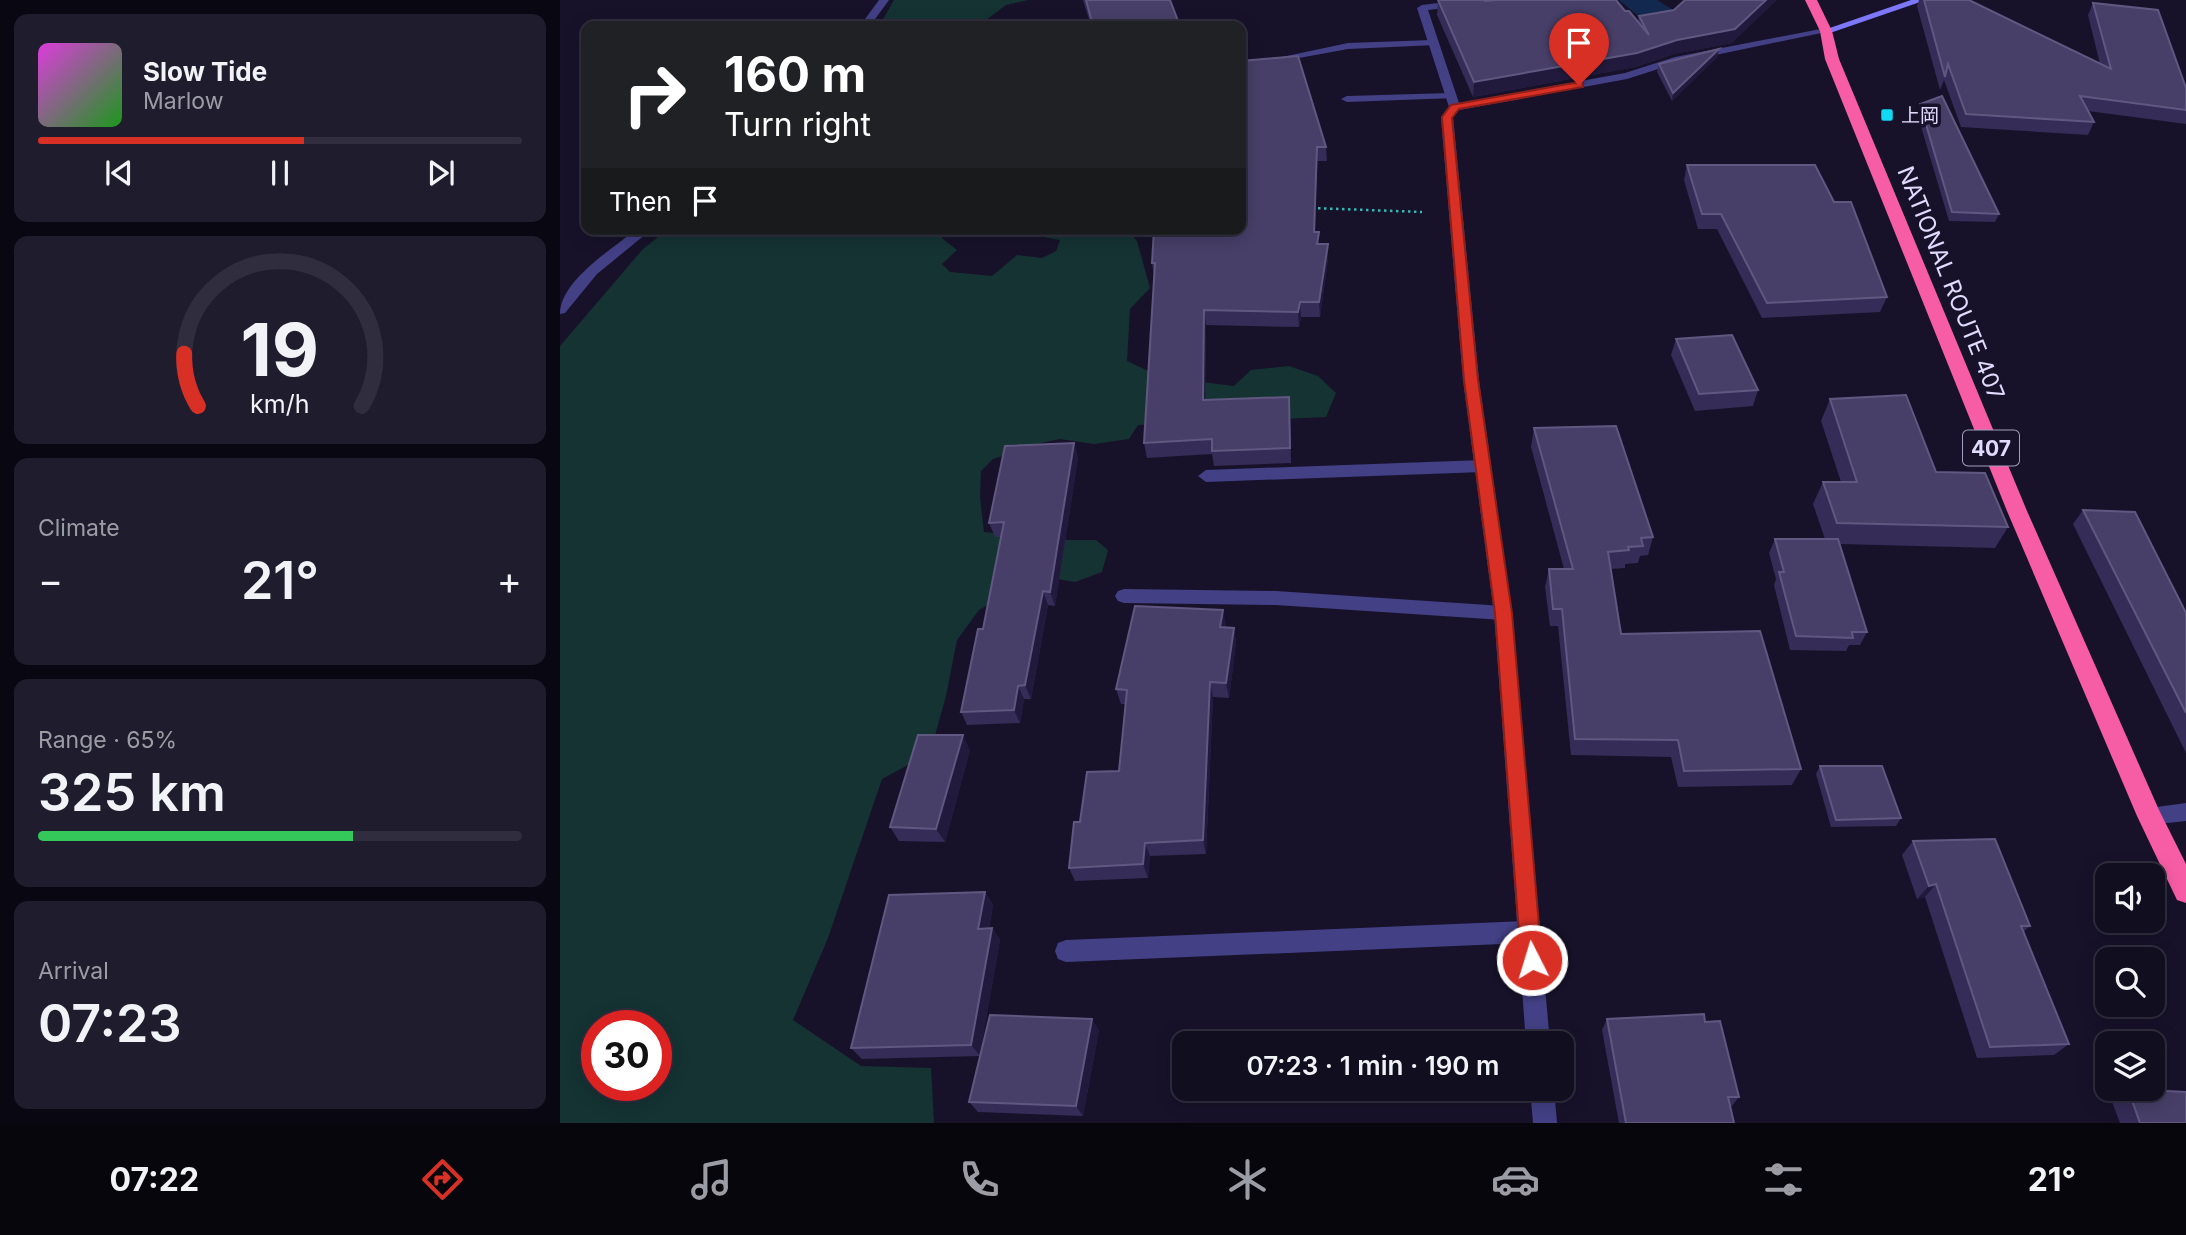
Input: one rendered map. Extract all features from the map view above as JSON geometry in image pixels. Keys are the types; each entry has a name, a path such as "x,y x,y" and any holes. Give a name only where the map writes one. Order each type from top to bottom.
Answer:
{"highway":[{"name":"NATIONAL ROUTE 407","path":"1811,0 1826,31 1832,59 2017,511 2149,816 2186,891"}],"main road":[{"path":"1826,31 1921,0"}],"street":[{"path":"869,21 884,0"},
{"path":"1487,0 1422,8 1453,102 1447,117 1471,380 1503,613 1537,1031"},
{"path":"1347,99 1453,102 1626,76 1675,60 1826,31"},
{"path":"1288,57 1348,47 1432,43"},
{"path":"560,310 592,271 638,235"},
{"path":"1206,476 1483,466"},
{"path":"1124,596 1276,598 1503,613"},
{"path":"2149,816 2186,812"},
{"path":"1066,951 1529,932"},
{"path":"1543,1101 1545,1123"}],"path":[{"path":"1302,208 1456,213"}],"green space":[{"path":"894,0 1028,0 1006,5 985,21 882,21"},
{"path":"660,235 940,235 957,250 942,264 950,272 992,276 1017,255 1042,258 1056,251 1060,240 1043,235 1132,235 1137,241 1150,288 1130,309 1127,361 1161,377 1234,386 1251,370 1289,366 1318,376 1336,393 1326,417 1138,425 1129,439 1094,444 1060,439 1041,443 993,459 981,471 980,497 984,532 1062,540 1096,540 1108,550 1102,572 1075,582 1051,578 1012,590 979,610 957,640 946,696 930,753 882,779 828,938 793,1020 861,1066 931,1068 934,1123 560,1123 560,346 643,249"}],"water":[{"path":"1619,0 1657,0 1676,12 1641,18"}],"building":[{"path":"1086,0 1170,0 1178,21 1092,21"},
{"path":"1438,0 1616,0 1649,35 1639,16 1674,10 1685,0 1766,0 1735,29 1677,40 1637,53 1474,82"},
{"path":"1924,0 1969,0 2111,69 2093,3 2158,10 2186,88 2186,110 2080,96 2094,122 1966,114 1948,64 1945,77"},
{"path":"1719,49 1673,93 1659,64"},
{"path":"1298,56 1326,147 1317,147 1314,232 1319,232 1317,244 1328,244 1319,302 1300,302 1298,312 1204,310 1203,400 1289,397 1290,448 1212,451 1212,439 1144,443 1155,263 1152,263 1154,235 1246,235 1246,61"},
{"path":"1942,96 1999,214 1952,212 1920,104"},
{"path":"1687,165 1815,165 1834,202 1851,202 1887,297 1767,303 1721,214 1702,214"},
{"path":"1732,335 1758,390 1699,394 1676,339"},
{"path":"1906,395 1936,472 1985,473 2008,527 1837,523 1823,482 1857,482 1830,399"},
{"path":"1616,426 1653,537 1641,538 1643,546 1608,552 1621,634 1760,631 1801,769 1684,771 1678,740 1575,739 1562,609 1553,609 1549,569 1573,569 1534,428"},
{"path":"1074,443 1050,592 1043,591 1025,685 1018,686 1014,710 961,712 978,629 983,629 1004,522 989,523 1005,446"},
{"path":"2083,510 2135,512 2186,613 2186,713"},
{"path":"1775,539 1838,539 1867,632 1852,632 1853,638 1796,636 1779,572 1784,572"},
{"path":"1135,606 1223,610 1220,627 1234,628 1226,683 1210,682 1203,840 1145,843 1143,864 1069,868 1074,822 1080,822 1087,772 1119,771 1127,690 1116,689"},
{"path":"918,735 963,735 936,829 890,827"},
{"path":"1820,766 1882,766 1901,818 1836,820"},
{"path":"1995,839 2030,926 2021,926 2069,1044 1990,1047 1936,884 1929,886 1913,841"},
{"path":"985,892 978,929 992,928 971,1045 851,1048 889,895"},
{"path":"1704,1014 1705,1022 1720,1021 1739,1097 1728,1097 1734,1123 1626,1123 1607,1019"},
{"path":"990,1015 1092,1019 1076,1106 969,1102"},
{"path":"2165,1091 2186,1092 2186,1123 2140,1123 2132,1101 2165,1101"}],"place":[{"name":"上岡","path":"1887,115"}],"route":[{"path":"1532,960 1503,613 1471,380 1447,117 1455,107 1579,85"}]}
